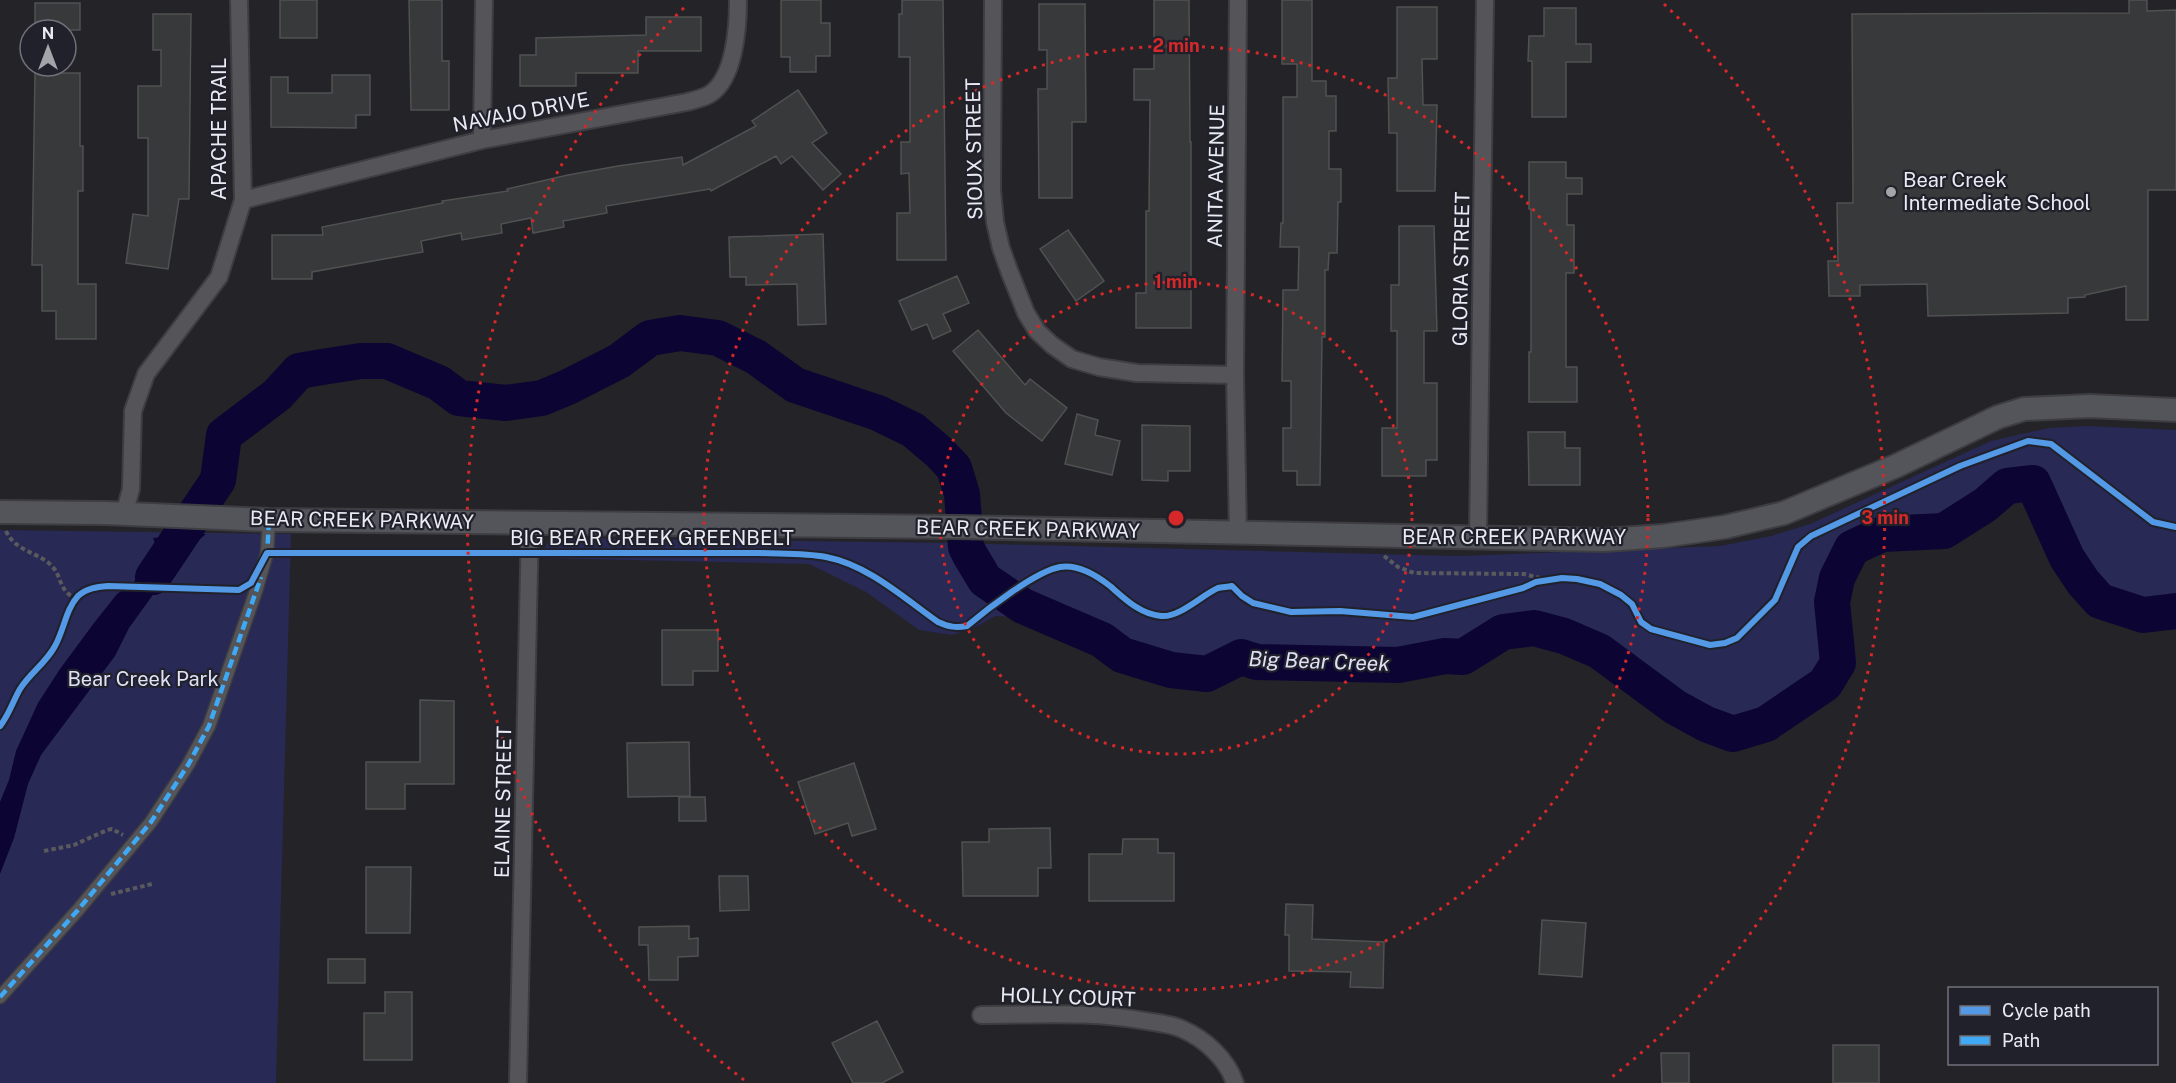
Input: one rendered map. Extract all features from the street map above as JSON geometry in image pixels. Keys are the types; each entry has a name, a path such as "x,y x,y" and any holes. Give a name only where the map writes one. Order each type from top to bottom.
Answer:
{"main road":[{"name":"BEAR CREEK PARKWAY","path":"3,521 124,514 269,520 880,526 1605,540 1663,536 1725,527 1784,513 1896,466 1998,417 2024,410 2090,406 2176,410"}],"street":[{"name":"APACHE TRAIL","path":"124,514 131,489 133,411 146,374 219,276 243,200 239,0"},
{"path":"482,140 484,0"},
{"name":"NAVAJO DRIVE","path":"243,200 482,140 687,102 711,94 721,83 729,66 736,41 738,0"},
{"name":"SIOUX STREET","path":"993,0 992,190 995,222 1010,273 1026,313 1037,331 1072,359 1099,367 1137,373 1234,375"},
{"name":"ANITA AVENUE","path":"1238,0 1234,375 1238,533"},
{"name":"GLORIA STREET","path":"1478,538 1485,0"},
{"path":"0,997 134,843 151,822 188,765 209,726 266,560 269,520"},
{"name":"ELAINE STREET","path":"518,1083 530,522"},
{"name":"HOLLY COURT","path":"981,1015 1119,1016 1163,1023 1182,1029 1216,1052 1231,1072 1235,1083"}],"path":[{"path":"3,521 8,536 18,547 52,566 68,594 78,596 71,605"},
{"path":"1383,555 1398,567 1414,573 1524,573 1552,579"},
{"path":"1529,585 1552,579"},
{"path":"44,851 74,845 112,829 134,843"},
{"path":"98,886 113,895 152,884"}],"green space":[{"path":"2088,426 2176,430 2176,611 2143,615 2100,601 2083,582 2067,558 2033,483 2007,486 1985,505 1944,531 1882,534 1852,548 1837,578 1832,602 1838,663 1825,684 1766,724 1733,734 1706,724 1675,707 1599,651 1564,636 1534,628 1503,632 1463,657 1398,665 1257,662 1241,657 1207,674 1171,670 1146,663 1042,618 995,616 980,625 952,635 919,630 866,592 809,564 540,558 550,538 954,543 1459,556 1720,546 1771,536 1810,524 1991,441 2049,428"},
{"name":"Bear Creek Park","path":"0,530 291,534 276,1083 0,1083"}],"shaded area":[{"path":"206,534 183,553 129,628 115,656 41,755 28,784 14,838 0,874 0,802 9,780 16,751 38,703 60,669 117,594 132,584 153,559 156,546 153,538"}],"building":[{"path":"280,0 317,0 317,38 280,38"},
{"path":"409,0 442,0 442,61 449,61 449,110 411,110"},
{"path":"781,0 821,0 821,23 830,23 830,56 816,56 816,72 790,72 790,57 781,57"},
{"path":"902,0 943,0 946,260 897,260 897,213 910,213 909,173 901,174 901,142 910,142 910,57 899,57 899,14 902,14"},
{"path":"1154,0 1189,0 1191,328 1136,328 1136,293 1146,293 1150,100 1134,100 1134,69 1154,69"},
{"path":"1282,0 1312,0 1312,81 1326,81 1326,96 1336,96 1336,131 1329,131 1329,169 1341,169 1341,202 1338,202 1337,253 1329,253 1328,270 1325,270 1320,485 1297,485 1297,471 1283,471 1283,428 1291,428 1291,381 1282,381 1283,290 1298,290 1299,247 1280,247 1281,223 1283,223 1283,97 1297,97 1297,64 1282,64"},
{"name":"Bear Creek Intermediate School","path":"2129,0 2147,0 2147,11 2176,10 2176,190 2148,190 2148,320 2126,320 2126,286 2085,295 2085,297 2068,298 2068,313 1928,316 1927,284 1860,285 1860,296 1829,296 1828,261 1838,261 1837,203 1853,203 1852,14 2129,13"},
{"path":"35,3 80,3 80,30 78,30 78,18 35,18"},
{"path":"1039,4 1085,4 1086,122 1072,122 1072,198 1039,198 1038,89 1047,89 1047,50 1039,50"},
{"path":"1397,7 1437,7 1437,59 1422,59 1423,105 1437,105 1435,191 1397,191 1397,133 1389,133 1388,78 1397,78"},
{"path":"1544,8 1576,8 1576,44 1591,44 1591,62 1566,62 1566,117 1532,117 1532,61 1528,61 1529,36 1544,36"},
{"path":"153,14 191,14 189,199 179,199 168,269 126,263 133,214 148,216 148,138 138,138 138,86 161,86 161,50 153,50"},
{"path":"646,17 701,17 701,51 638,51 638,73 576,73 576,86 520,86 520,55 536,55 536,38 646,35"},
{"path":"78,73 80,73 80,146 83,146 83,191 78,191 78,284 96,284 96,339 56,339 56,311 42,311 42,265 32,265 35,78 78,78"},
{"path":"332,75 370,75 370,115 356,115 356,128 271,127 271,77 288,77 288,93 332,93"},
{"path":"798,90 827,133 812,143 841,174 823,190 792,156 781,164 776,156 711,191 710,189 606,206 607,213 563,221 564,227 533,233 531,218 501,224 502,233 462,240 461,233 421,241 423,252 312,272 312,279 272,279 272,235 323,235 322,227 443,203 442,201 508,191 507,189 568,175 618,166 682,157 683,165 756,126 752,121"},
{"path":"1529,162 1566,162 1566,178 1582,178 1582,194 1567,194 1567,225 1574,225 1574,273 1566,273 1566,367 1577,367 1577,402 1529,402 1531,209 1529,209"},
{"path":"1399,226 1434,226 1437,331 1424,331 1424,383 1437,383 1437,460 1426,460 1426,476 1382,476 1382,428 1397,428 1397,331 1391,331 1391,285 1399,285"},
{"path":"1068,230 1104,281 1076,301 1040,249"},
{"path":"823,234 826,324 798,325 797,284 746,285 746,277 730,277 729,237"},
{"path":"957,276 969,303 943,314 951,331 933,339 927,324 912,330 899,301"},
{"path":"978,330 1025,385 1030,379 1067,408 1042,441 1006,413 953,351"},
{"path":"1077,414 1098,420 1095,435 1120,441 1112,475 1065,464"},
{"path":"1142,425 1190,426 1190,471 1168,471 1168,481 1142,480"},
{"path":"1528,432 1565,432 1565,448 1580,448 1580,485 1529,485"},
{"path":"662,630 718,630 718,671 693,671 693,685 662,685"},
{"path":"420,700 454,701 454,784 405,784 405,809 366,809 366,762 420,762"},
{"path":"689,742 690,796 628,797 627,743"},
{"path":"854,763 876,829 852,836 848,823 815,834 798,782"},
{"path":"679,797 705,797 706,821 679,821"},
{"path":"1050,828 1051,868 1038,868 1038,896 963,896 962,842 989,842 989,829"},
{"path":"1123,839 1158,839 1158,853 1174,853 1174,901 1089,901 1089,854 1122,854"},
{"path":"366,867 411,867 410,933 366,933"},
{"path":"719,876 748,876 749,910 720,911"},
{"path":"1286,904 1313,905 1312,939 1384,942 1383,988 1350,987 1351,972 1289,971 1289,935 1285,935"},
{"path":"1542,920 1586,923 1582,977 1539,974"},
{"path":"689,926 689,939 698,938 698,956 678,957 678,980 649,980 648,945 639,945 639,927"},
{"path":"328,959 365,959 365,983 328,983"},
{"path":"385,992 412,992 412,1060 364,1060 364,1013 385,1013"},
{"path":"877,1021 903,1072 882,1083 853,1083 832,1043"},
{"path":"1833,1045 1879,1045 1879,1083 1833,1083"},
{"path":"1661,1053 1689,1053 1689,1083 1662,1083"}],"waterway":[{"name":"Big Bear Creek","path":"153,577 218,480 224,435 277,395 299,371 361,361 387,361 439,383 459,398 506,403 542,398 619,361 650,338 680,333 718,338 756,357 795,385 878,413 913,430 954,468 962,494 966,547 985,580 1023,606 1102,640 1122,655 1171,670 1207,674 1241,657 1257,662 1398,665 1445,656 1463,657 1503,632 1534,628 1564,636 1599,651 1675,707 1706,724 1733,734 1766,724 1825,684 1838,663 1832,602 1837,578 1852,548 1882,534 1944,531 1985,505 2007,486 2033,483 2067,558 2083,582 2100,601 2143,615 2176,611"}],"marked path":[{"path":"267,557 269,520"},
{"path":"0,997 78,910 151,822 188,765 209,726 261,577"}],"cycle path":[{"name":"BIG BEAR CREEK GREENBELT","path":"0,726 20,689 51,652 74,601 81,593 92,588 108,586 239,590 251,583 267,553 760,553 810,555 826,557 856,567 885,583 938,622 956,627 967,626 1025,583 1060,567 1073,567 1093,574 1127,601 1146,612 1161,616 1168,616 1183,610 1218,588 1232,586 1253,603 1291,612 1340,611 1413,617 1523,588 1536,582 1562,578 1600,584 1621,595 1632,604 1641,622 1651,629 1710,645 1725,643 1737,638 1775,600 1798,547 1811,536 1960,466 2028,441 2051,444 2153,522 2176,527"}],"place":[{"name":"Bear Creek Intermediate School","path":"1891,192"}]}
